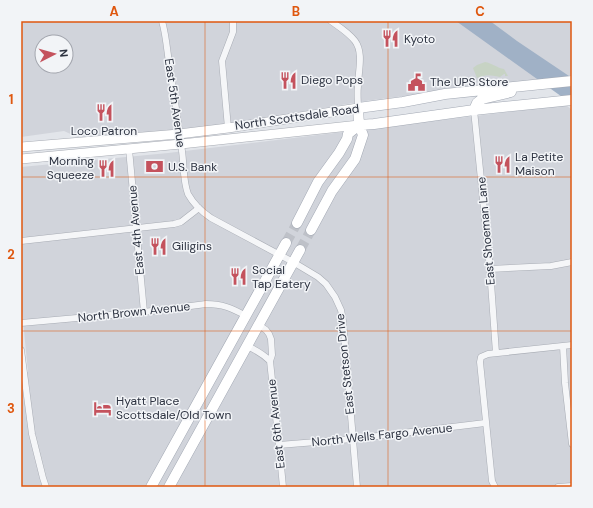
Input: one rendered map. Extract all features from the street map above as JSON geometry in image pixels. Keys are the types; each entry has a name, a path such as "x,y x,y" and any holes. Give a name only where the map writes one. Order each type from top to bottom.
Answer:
{"main road":[{"name":"North Scottsdale Road","path":"21,147 179,134 403,102 445,94 572,81"},
{"path":"474,110 477,103 482,99 510,92 526,85"},
{"name":"North Scottsdale Road","path":"21,159 374,124 474,110 570,100"},
{"path":"311,230 332,191 355,159 363,135 359,125 358,108"},
{"path":"298,223 318,182 339,153 347,139 348,134 359,125"},
{"path":"151,487 286,243"},
{"path":"169,487 300,250"}],"street":[{"name":"East 5th Avenue","path":"162,21 173,84 186,188 189,195 206,215 279,255"},
{"path":"228,128 222,61 233,32 233,21"},
{"path":"331,21 348,33 356,42 359,49 358,108"},
{"name":"East Shoeman Lane","path":"474,110 490,270 496,353"},
{"name":"East 4th Avenue","path":"129,149 144,312"},
{"path":"21,241 174,224 181,222 199,208"},
{"name":"East Stetson Drive","path":"279,255 293,262 326,284 335,297 340,310 343,321 357,487"},
{"path":"490,270 551,266 572,262"},
{"name":"North Brown Avenue","path":"21,323 144,312 206,304 227,306 246,316"},
{"name":"East 6th Avenue","path":"259,325 266,330 271,339 272,355 270,361 283,487"},
{"path":"495,487 492,482 485,423 480,362 481,357 488,354 572,345"},
{"path":"247,346 258,351 270,361"},
{"path":"563,346 565,383 572,444"},
{"path":"21,350 32,434 46,487"},
{"name":"North Wells Fargo Avenue","path":"279,446 353,439 485,423"},
{"path":"558,487 572,486"}],"shaded area":[{"path":"21,21 572,21 572,75 365,101 237,123 164,131 77,137 64,131 21,137"},
{"path":"566,105 572,110 572,487 21,487 21,373 28,372 21,300 21,167 168,153"}],"green space":[{"path":"485,62 504,69 508,76 505,76 505,74 500,77 488,75 477,78 473,68"}],"water":[{"path":"456,21 490,21 572,78 572,104"}],"tunnel":[{"path":"286,243 297,223"},
{"path":"300,250 311,230"}],"place":[{"name":"Kyoto","path":"391,39"},
{"name":"Diego Pops","path":"288,80"},
{"name":"The UPS Store","path":"417,82"},
{"name":"Loco Patron","path":"104,112"},
{"name":"La Petite Maison","path":"502,164"},
{"name":"U.S. Bank","path":"155,167"},
{"name":"Morning Squeeze","path":"107,168"},
{"name":"Giligins","path":"159,246"},
{"name":"Social Tap Eatery","path":"239,277"},
{"name":"Hyatt Place Scottsdale/Old Town","path":"103,408"}]}
